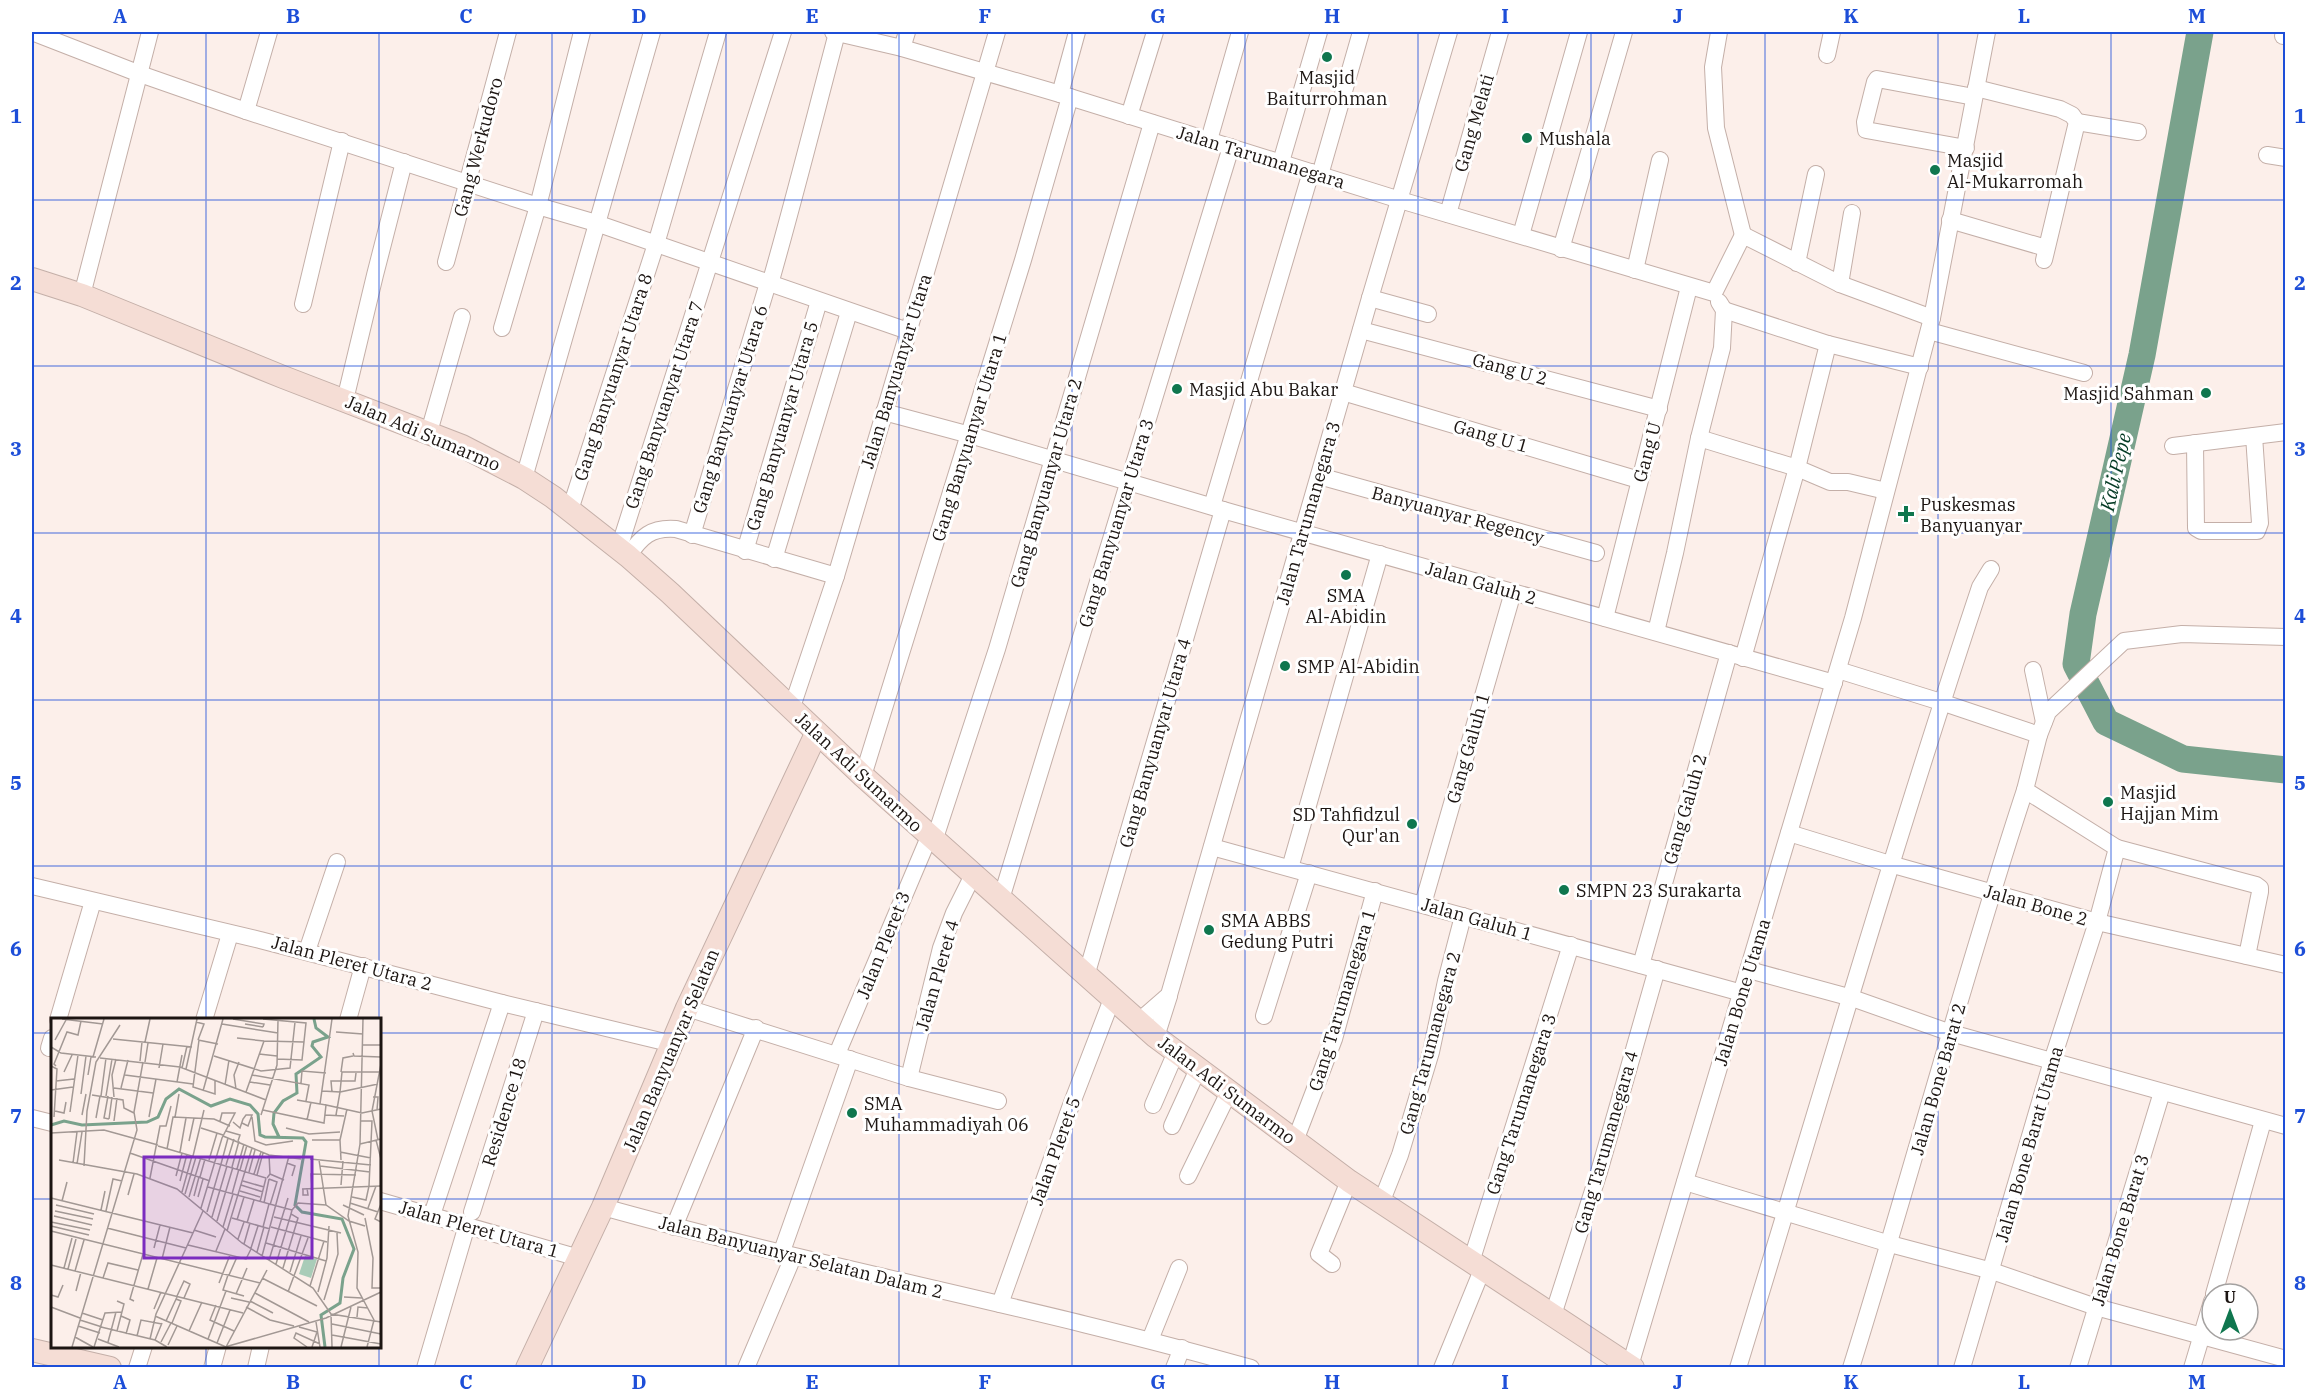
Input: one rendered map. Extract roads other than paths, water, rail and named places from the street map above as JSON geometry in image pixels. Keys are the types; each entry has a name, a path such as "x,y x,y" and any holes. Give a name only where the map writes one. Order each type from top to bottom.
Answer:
{"main road":[{"name":"Jalan Adi Sumarmo","path":"32,279 82,295 163,330 429,432 524,478 570,510 670,593 816,734 1156,1037 1349,1181 1632,1366"},
{"name":"Jalan Banyuanyar Selatan","path":"527,1368 603,1207 687,1008 816,734"},
{"path":"32,1350 52,1361 110,1368"}],"street":[{"path":"32,32 140,74 246,111 596,223 908,331"},
{"path":"82,295 150,32"},
{"path":"246,111 269,32"},
{"name":"Gang Werkudoro","path":"446,262 469,184 508,32"},
{"path":"502,328 538,206 582,32"},
{"path":"524,478 652,32"},
{"name":"Gang Banyuanyar Utara 8","path":"570,510 656,244 718,32"},
{"name":"Gang Banyuanyar Utara 7","path":"623,552 709,262 783,32"},
{"name":"Jalan Tarumanegara","path":"835,32 902,48 1065,95 1400,200 1714,293"},
{"name":"Gang Banyuanyar Utara 6","path":"692,535 798,187 835,32"},
{"path":"902,48 906,32"},
{"name":"Jalan Banyuanyar Utara","path":"791,710 836,576 997,32"},
{"name":"Gang Banyuanyar Utara 1","path":"862,776 1023,260 1065,95 1077,32"},
{"path":"1129,116 1155,32"},
{"path":"1209,140 1240,32"},
{"path":"1281,162 1319,32"},
{"name":"Gang Banyuanyar Utara 4","path":"1086,976 1217,508 1316,173 1361,32"},
{"name":"Jalan Tarumanegara 3","path":"1156,1037 1360,330 1449,32"},
{"name":"Gang Melati","path":"1448,214 1500,32"},
{"path":"1521,235 1579,32"},
{"path":"1561,249 1624,32"},
{"path":"1656,632 1699,438 1722,348 1724,310 1714,293 1743,235 1716,128 1713,67 1719,32"},
{"path":"1827,55 1832,32"},
{"name":"Jalan Bone Utama","path":"1632,1366 1836,677 1920,367 1966,148 1987,32"},
{"path":"1966,148 1866,130 1865,122 1877,79 1975,92 2060,109 2072,115 2077,122 2138,132"},
{"path":"1950,220 2045,254 2077,122"},
{"name":"Gang Banyuanyar Utara 2","path":"932,839 997,650 1152,123"},
{"path":"303,304 342,141"},
{"name":"Gang Banyuanyar Utara 3","path":"1001,899 1232,147"},
{"path":"2267,155 2286,158"},
{"path":"1635,270 1660,160"},
{"path":"345,400 404,162"},
{"path":"1797,263 1816,174"},
{"path":"1840,284 1852,213"},
{"path":"1743,235 1840,284 1930,324 2084,373"},
{"name":"Gang U","path":"1605,618 1689,286"},
{"path":"1370,298 1428,314"},
{"name":"Gang Banyuanyar Utara 5","path":"745,551 819,301"},
{"path":"1724,310 1828,344 1920,367"},
{"path":"774,559 849,312"},
{"path":"429,432 462,317"},
{"name":"Gang U 2","path":"1360,330 1659,409"},
{"name":"Gang Galuh 2","path":"1649,967 1736,656 1797,468 1828,344"},
{"name":"Gang U 1","path":"1343,392 1640,480"},
{"name":"Jalan Galuh 2","path":"884,412 1736,656 2044,723"},
{"path":"2173,446 2286,432"},
{"path":"2195,443 2196,528 2201,531 2257,531 2260,523 2254,436"},
{"path":"1699,438 1797,468 1830,482 1848,482 1886,491"},
{"name":"Banyuanyar Regency","path":"1319,476 1596,553"},
{"path":"623,552 641,537 656,531 676,530 836,576"},
{"path":"1290,868 1380,554"},
{"path":"1738,1368 1890,864 1941,702 1986,576"},
{"name":"Gang Galuh 1","path":"1423,904 1513,592"},
{"path":"2044,723 2121,643 2182,634 2286,637"},
{"path":"2033,670 2044,723"},
{"name":"Jalan Bone Barat 2","path":"1851,1368 1890,1244 1992,892 2044,723"},
{"path":"2025,790 2117,848 2256,885 2260,888 2260,892 2247,956"},
{"name":"Jalan Bone 2","path":"1789,833 2097,922 2286,965"},
{"name":"Jalan Pleret 3","path":"746,1368 787,1256 844,1057 932,839"},
{"name":"Jalan Galuh 1","path":"1212,847 1742,993"},
{"name":"Jalan Bone Barat Utama","path":"1962,1368 2052,1061 2097,922 2117,848"},
{"path":"307,951 337,862"},
{"path":"1264,1016 1309,873"},
{"name":"Jalan Pleret 4","path":"909,1078 942,948 954,913 973,874"},
{"name":"Jalan Pleret Utara 2","path":"32,886 307,951 502,1003 673,1044"},
{"name":"Gang Tarumanegara 1","path":"1295,1141 1334,1039 1375,891"},
{"path":"59,1018 93,901"},
{"name":"Gang Tarumanegara 2","path":"1381,1203 1400,1155 1431,1052 1463,916"},
{"path":"205,1018 230,934"},
{"name":"Gang Tarumanegara 3","path":"1442,1368 1477,1266 1571,945"},
{"path":"349,1018 363,966"},
{"name":"Gang Tarumanegara 4","path":"1553,1315 1599,1172 1649,967"},
{"path":"1749,970 1851,998 1951,1033 2286,1126"},
{"path":"1138,1022 1169,995"},
{"name":"Jalan Pleret 5","path":"1000,1305 1070,1108 1112,999"},
{"path":"432,1215 502,1003"},
{"path":"687,1008 909,1078 998,1101"},
{"name":"Residence 18","path":"425,1368 536,1011"},
{"path":"674,1227 756,1028"},
{"path":"1153,1105 1176,1052"},
{"path":"1172,1126 1198,1069"},
{"path":"1188,1176 1229,1092"},
{"name":"Jalan Bone Barat 3","path":"2078,1368 2162,1092"},
{"path":"32,1118 51,1123"},
{"path":"2217,1282 2263,1121"},
{"path":"1332,1264 1319,1254 1349,1181"},
{"path":"1685,1182 1890,1244 1992,1271 2096,1307 2200,1335"},
{"name":"Jalan Pleret Utara 1","path":"381,1201 432,1215 470,1219 579,1258"},
{"name":"Jalan Banyuanyar Selatan Dalam 2","path":"603,1207 787,1256 1149,1340 1251,1368"},
{"path":"1149,1340 1179,1268"},
{"path":"2192,1368 2200,1342"},
{"path":"2224,1342 2286,1359"},
{"path":"137,1368 144,1348"},
{"path":"212,1368 218,1348"},
{"path":"255,1368 261,1348"},
{"path":"1174,1368 1182,1348"}],"waterway":[{"name":"Kali Pepe","path":"2200,32 2142,355 2083,614 2076,664 2106,722 2183,759 2286,770"}],"place":[{"name":"Masjid Baiturrohman","path":"1327,57"},
{"name":"Mushala","path":"1527,138"},
{"name":"Masjid Al-Mukarromah","path":"1935,170"},
{"name":"Masjid Abu Bakar","path":"1177,389"},
{"name":"Masjid Sahman","path":"2206,393"},
{"name":"Puskesmas Banyuanyar","path":"1906,514"},
{"name":"SMA Al-Abidin","path":"1346,575"},
{"name":"SMP Al-Abidin","path":"1285,666"},
{"name":"Masjid Hajjan Mim","path":"2108,802"},
{"name":"SD Tahfidzul Qur'an","path":"1412,824"},
{"name":"SMPN 23 Surakarta","path":"1564,890"},
{"name":"SMA ABBS Gedung Putri","path":"1209,930"},
{"name":"SMA Muhammadiyah 06","path":"852,1113"}]}
